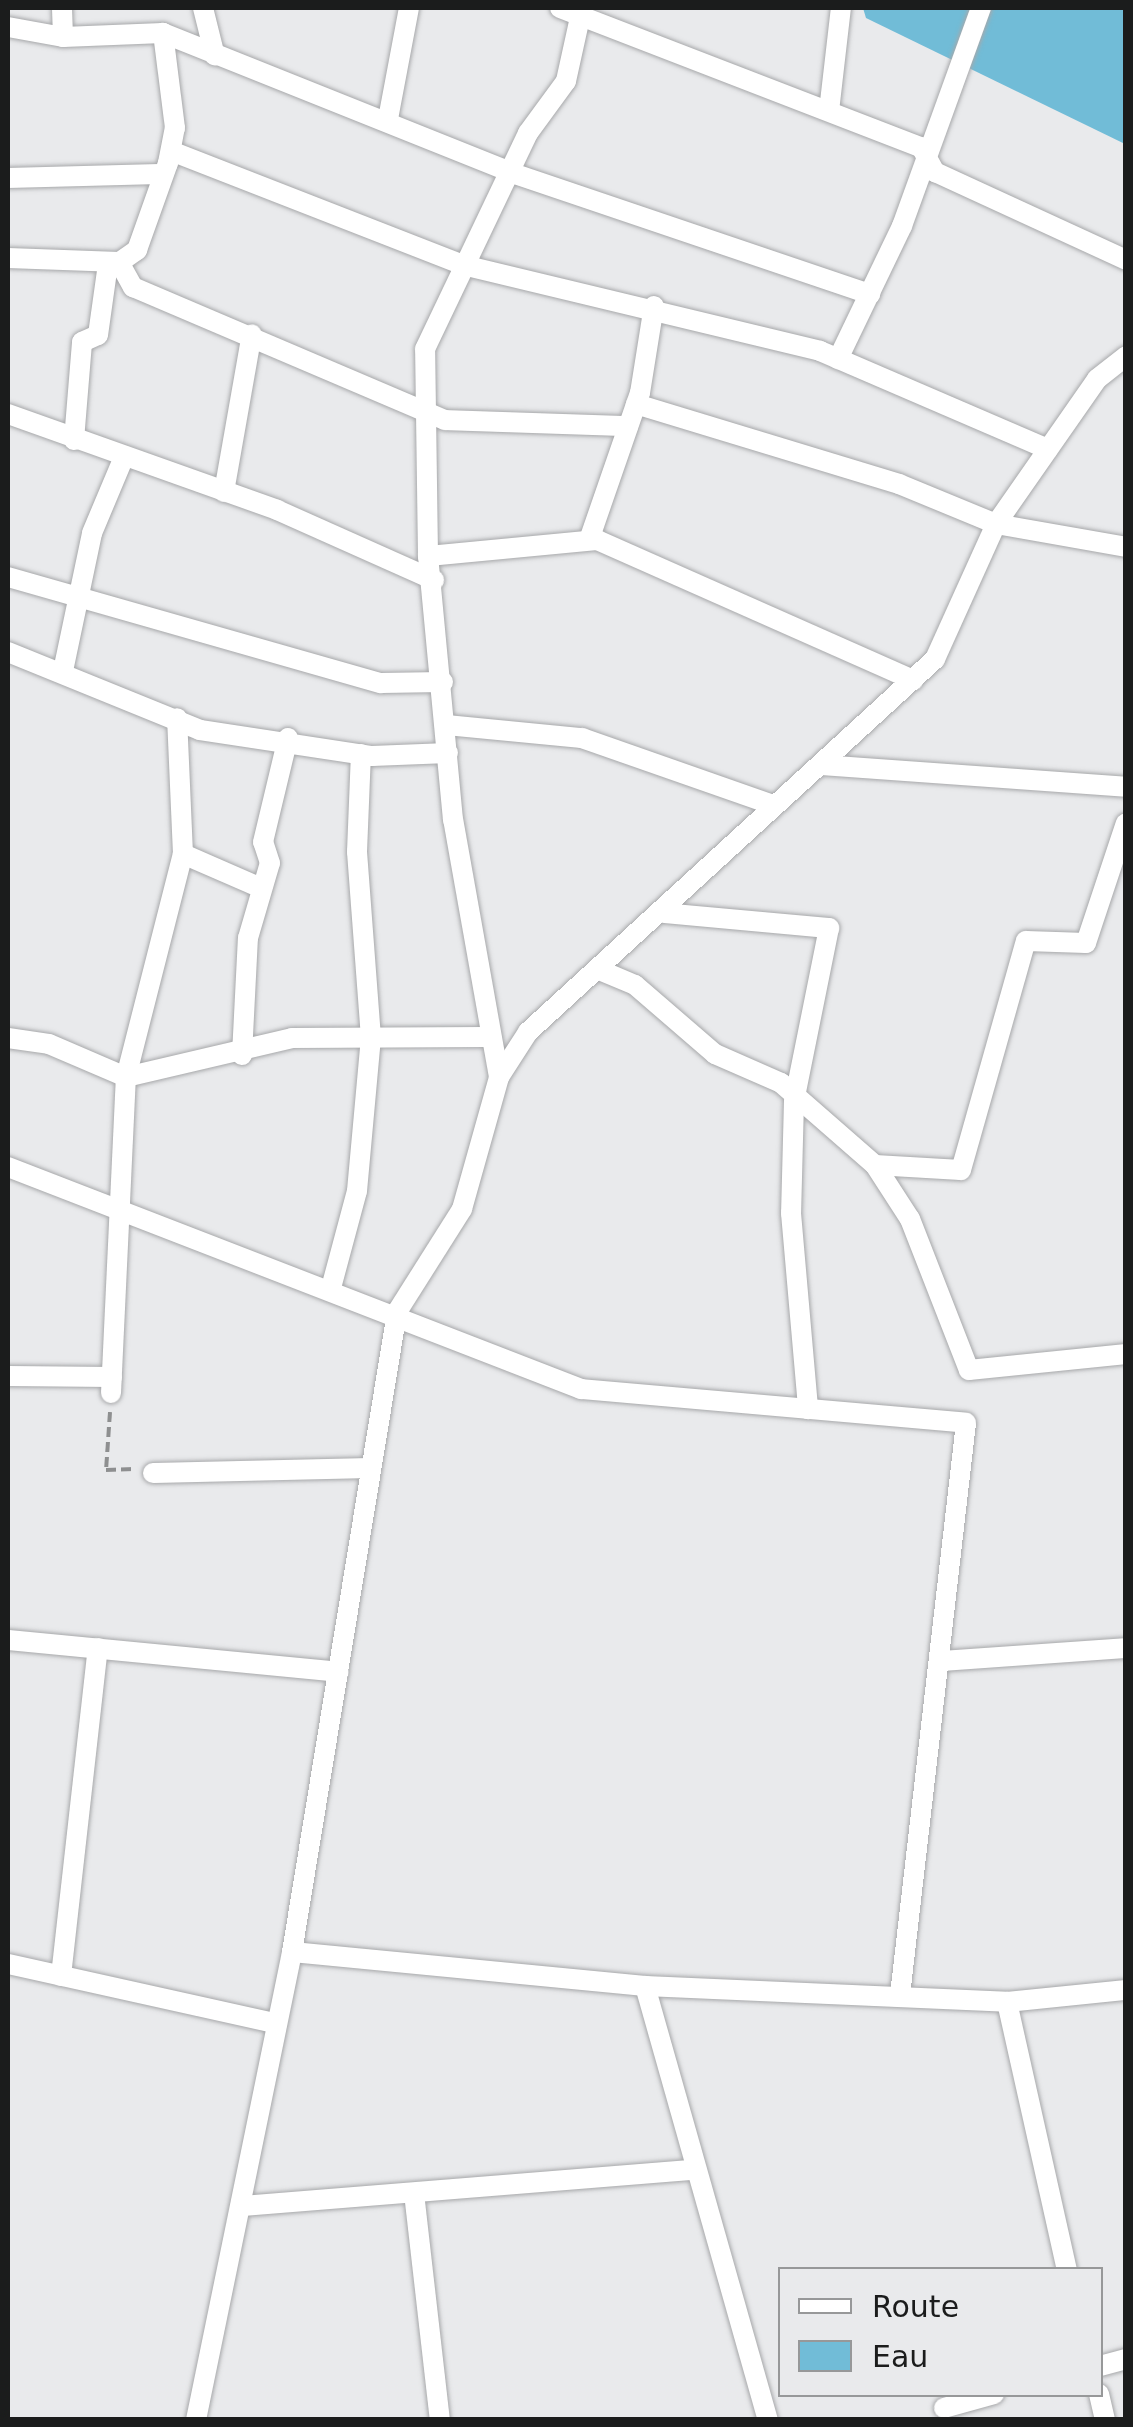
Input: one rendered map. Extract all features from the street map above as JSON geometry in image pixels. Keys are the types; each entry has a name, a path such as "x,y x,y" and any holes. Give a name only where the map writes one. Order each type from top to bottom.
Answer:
{"street":[{"path":"62,8 63,37"},
{"path":"203,8 215,56"},
{"path":"388,118 409,8"},
{"path":"828,112 841,8"},
{"path":"838,359 928,160 981,8"},
{"path":"500,1077 487,1037 448,753 434,580 428,556 425,349 463,265 514,174 528,133 566,81 574,9 921,147 935,172 1126,260"},
{"path":"8,30 63,37 164,33 215,56 388,118 514,174 870,294"},
{"path":"74,440 82,342 98,335 107,270 136,250 159,174 171,152 164,33"},
{"path":"171,152 463,265 654,306 838,359 1048,449"},
{"path":"8,178 159,174"},
{"path":"8,258 118,262"},
{"path":"118,262 133,288 252,334 446,420 628,426"},
{"path":"588,540 636,404 654,306"},
{"path":"224,492 252,334"},
{"path":"196,2420 292,1952 397,1312 462,1210 500,1077 528,1032 664,913 773,805 913,680 961,616 996,524 1048,449 1124,360"},
{"path":"636,404 898,484 996,524 1126,546"},
{"path":"8,414 224,492 434,580"},
{"path":"63,670 92,532 124,457"},
{"path":"428,556 588,540 913,680"},
{"path":"8,578 78,601 382,683 443,682"},
{"path":"8,652 63,670 200,730 288,738 361,754 448,753"},
{"path":"8,1376 112,1385 117,1206 126,1077 183,854 176,718"},
{"path":"446,725 582,738 773,805"},
{"path":"242,1055 259,887 288,738"},
{"path":"331,1288 356,1190 370,1038 357,852 361,754"},
{"path":"821,764 1126,787"},
{"path":"874,1166 961,1170 1026,941 1086,943 1126,823"},
{"path":"183,854 259,887"},
{"path":"664,913 829,928 794,1101 792,1213 808,1408"},
{"path":"597,970 635,985 716,1054 781,1083 794,1101 874,1166 910,1219 969,1370 1126,1354"},
{"path":"8,1038 48,1044 126,1077 242,1055 292,1038 487,1037"},
{"path":"8,1167 397,1312 581,1389 966,1423 900,1996"},
{"path":"153,1474 371,1468"},
{"path":"8,1640 338,1672"},
{"path":"62,1976 98,1648"},
{"path":"941,1661 1126,1648"},
{"path":"292,1952 645,1986 1007,2002 1126,1990"},
{"path":"8,1964 275,2023"},
{"path":"645,1986 693,2170 768,2420"},
{"path":"1007,2002 1067,2267"},
{"path":"242,2206 693,2170"},
{"path":"414,2194 440,2420"},
{"path":"944,2408 983,2397"}],"path":[{"path":"112,1385 106,1470 153,1474"}],"water":[{"path":"863,8 1125,8 1125,144 866,18"}]}
